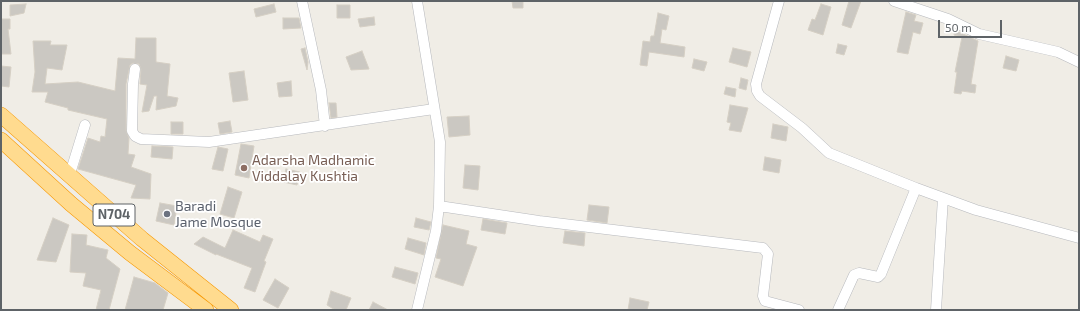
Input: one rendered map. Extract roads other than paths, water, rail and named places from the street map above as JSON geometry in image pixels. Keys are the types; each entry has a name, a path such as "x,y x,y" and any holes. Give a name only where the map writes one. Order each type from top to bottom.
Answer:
{"highway":[{"name":"N704","path":"1,115 69,177 147,243 231,310"},
{"name":"N704","path":"1,140 71,204 130,253 206,310"},
{"path":"71,204 86,191"}],"street":[{"path":"302,1 321,90 325,126"},
{"path":"417,1 440,142 439,206 436,231 417,310"},
{"path":"779,1 756,84 760,96 802,128 835,156 976,210 1079,238"},
{"path":"894,1 948,19 979,34 1058,52 1079,62"},
{"path":"136,69 133,84 132,131 135,136 140,139 209,142 434,109"},
{"path":"69,177 85,126"},
{"path":"838,310 856,274 878,277 881,274 916,188"},
{"path":"936,310 943,198"},
{"path":"439,206 539,221 763,248 768,254 763,296 765,301 799,310"}],"place":[{"name":"Adarsha Madhamic Viddalay Kushtia","path":"244,168"},
{"name":"Baradi Jame Mosque","path":"167,214"}]}
